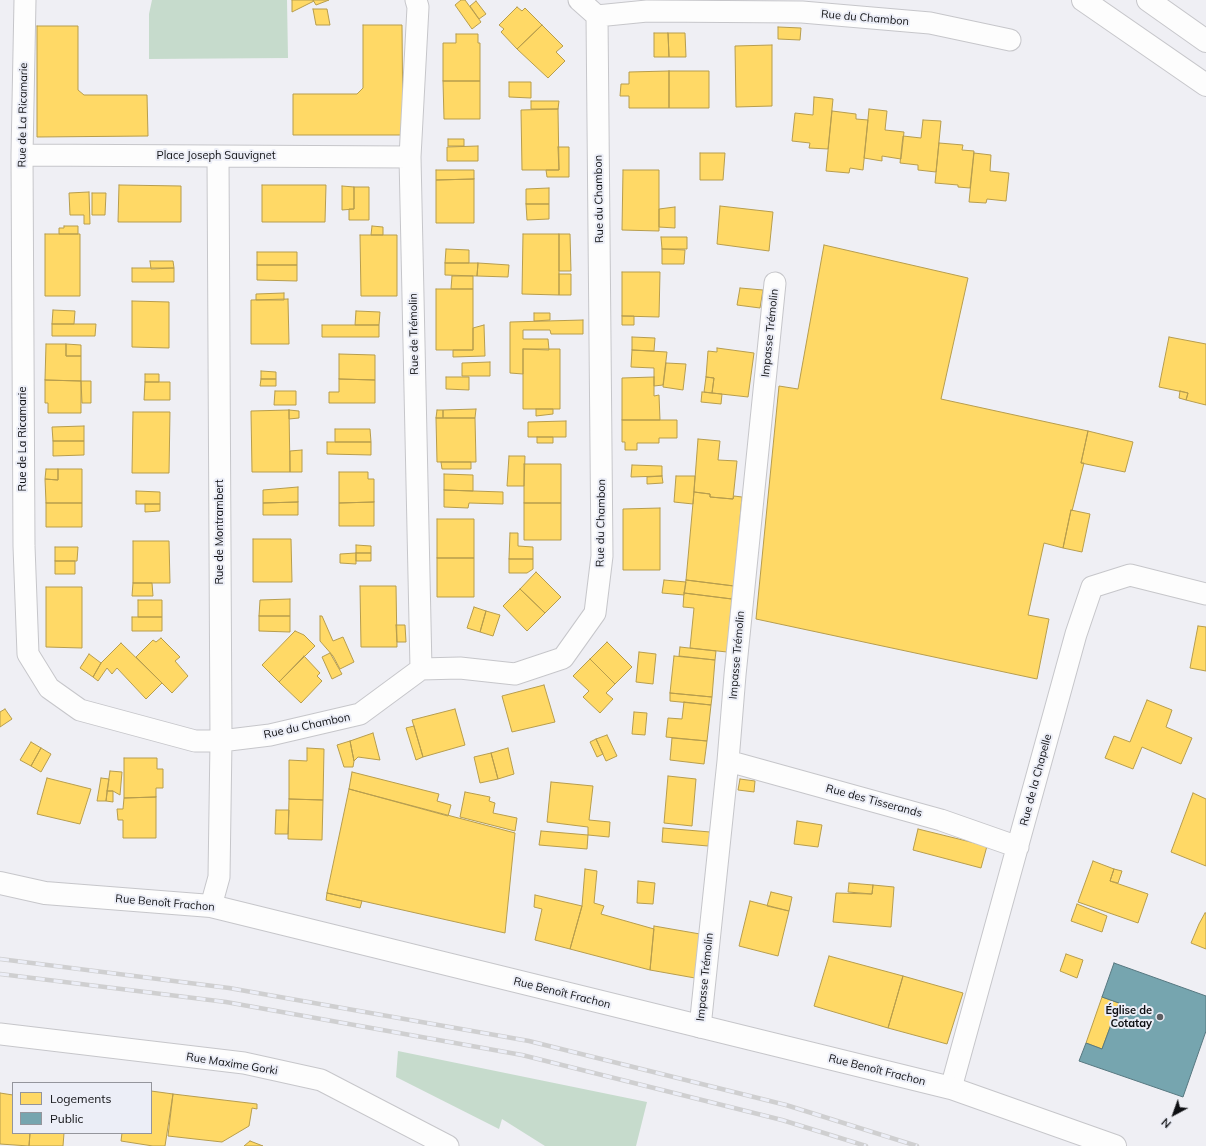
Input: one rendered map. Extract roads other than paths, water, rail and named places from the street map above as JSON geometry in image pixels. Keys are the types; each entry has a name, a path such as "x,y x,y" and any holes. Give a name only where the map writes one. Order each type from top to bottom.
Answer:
{"main road":[{"path":"1083,0 1206,85"},
{"path":"1148,0 1206,41"},
{"name":"Rue Benoît Frachon","path":"0,883 44,893 211,906 951,1088 1116,1146"}],"street":[{"name":"Rue de La Ricamarie","path":"25,0 22,155 24,546 28,654 49,688 80,710 195,741 221,741"},
{"path":"579,0 597,16"},
{"name":"Rue de Trémolin","path":"421,2 410,157 421,669"},
{"name":"Rue du Chambon","path":"221,741 270,735 360,714 421,669 460,668 515,674 563,658 595,613 602,556 597,16 647,11 802,12 930,23 1010,40"},
{"name":"Place Joseph Sauvignet","path":"22,155 410,157"},
{"name":"Rue de Montrambert","path":"211,906 219,877 221,741 218,156"},
{"name":"Impasse Trémolin","path":"700,1027 775,283"},
{"name":"Rue de la Chapelle","path":"951,1088 1076,634 1092,587 1130,576 1206,594"},
{"name":"Rue des Tisserands","path":"728,761 941,820 1018,847"},
{"name":"Rue Maxime Gorki","path":"0,1034 244,1063 321,1080 448,1146"}],"railway":[{"path":"0,959 229,988 529,1041 786,1105 917,1146"},
{"path":"0,974 226,1002 522,1055 782,1120 866,1146"}],"place":[{"name":"Église de Cotatay","path":"1160,1017"}]}
